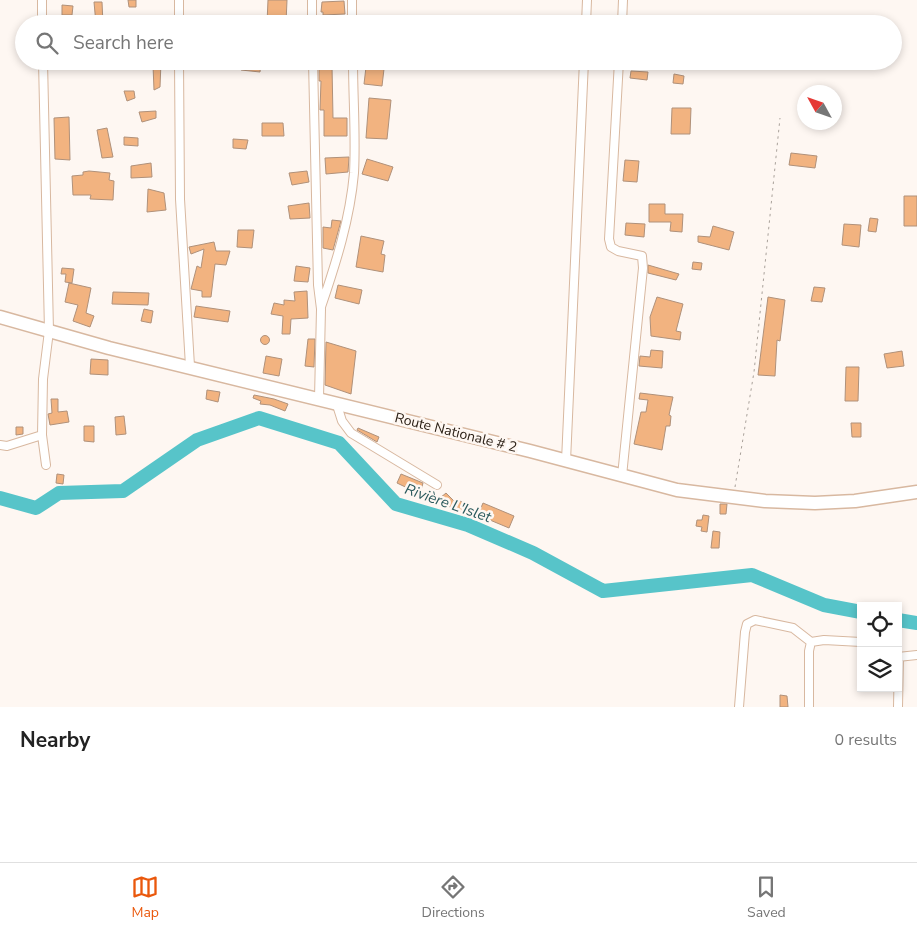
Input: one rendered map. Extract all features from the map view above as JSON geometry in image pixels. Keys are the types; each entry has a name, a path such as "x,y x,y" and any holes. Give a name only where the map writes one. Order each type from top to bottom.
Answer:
{"main road":[{"name":"Route Nationale # 2","path":"0,317 109,348 336,402 677,490 765,501 815,503 856,501 917,492"}],"street":[{"path":"42,0 42,15"},
{"path":"179,0 179,15"},
{"path":"312,0 312,15"},
{"path":"352,0 352,15"},
{"path":"586,15 587,0"},
{"path":"622,15 623,0"},
{"path":"43,70 49,331 43,379 42,435 46,466"},
{"path":"179,70 180,199 190,366"},
{"path":"313,70 320,309 318,398"},
{"path":"320,309 336,264 350,201 354,171 353,70"},
{"path":"566,461 584,70"},
{"path":"618,70 609,239 611,247 618,251 642,256 643,268 622,476"},
{"path":"336,402 342,421 351,433 437,485"},
{"path":"0,445 7,446 42,435"},
{"path":"739,707 747,624 755,620 793,628 811,642 834,640 857,642"},
{"path":"809,707 808,651 811,642"},
{"path":"902,657 917,655"},
{"path":"898,692 898,707"}],"path":[{"path":"734,496 754,372 780,118"}],"building":[{"path":"128,0 136,0 136,7 129,7"},
{"path":"268,0 287,0 286,15 267,15"},
{"path":"344,1 345,14 323,15 323,12 321,12 322,2"},
{"path":"94,2 102,2 103,15 95,15"},
{"path":"62,5 73,6 72,15 62,15"},
{"path":"153,70 161,70 160,87 154,90"},
{"path":"241,70 260,70 260,72"},
{"path":"319,70 332,70 333,118 347,118 347,136 324,136 324,110 320,110 321,81 319,81"},
{"path":"366,70 384,70 382,86 364,84"},
{"path":"631,71 648,72 647,80 630,78"},
{"path":"674,74 684,76 683,84 673,83"},
{"path":"124,91 134,91 135,98 127,101"},
{"path":"369,98 391,100 387,139 366,138"},
{"path":"672,108 691,108 690,134 671,134"},
{"path":"156,111 156,118 142,122 139,112"},
{"path":"69,117 70,160 55,159 54,118"},
{"path":"262,123 283,123 284,136 262,136"},
{"path":"107,128 113,157 102,158 97,130"},
{"path":"124,137 138,138 138,146 124,145"},
{"path":"233,139 248,140 246,149 233,148"},
{"path":"791,153 817,156 815,168 789,165"},
{"path":"349,157 348,172 326,174 325,158"},
{"path":"367,159 393,167 388,181 362,174"},
{"path":"625,160 639,161 637,182 623,181"},
{"path":"151,163 152,177 131,178 131,166"},
{"path":"307,171 309,182 292,185 289,173"},
{"path":"83,172 110,173 109,180 114,181 113,200 90,199 91,195 73,195 72,176 83,175"},
{"path":"148,189 164,193 166,210 147,212"},
{"path":"904,196 917,196 917,226 904,226"},
{"path":"309,203 310,218 290,219 288,206"},
{"path":"649,204 665,204 665,214 683,214 682,232 670,231 671,222 649,222"},
{"path":"870,218 878,219 876,232 868,231"},
{"path":"332,220 341,221 333,250 323,248 323,227 331,228"},
{"path":"626,223 645,224 644,237 625,235"},
{"path":"844,224 861,225 859,247 842,245"},
{"path":"713,226 734,232 729,250 698,242 698,236 710,237"},
{"path":"238,230 254,230 252,248 237,247"},
{"path":"361,236 384,241 381,254 385,255 383,272 356,267"},
{"path":"214,242 216,251 230,251 226,265 215,264 211,297 202,297 202,291 191,289 197,266 201,268 204,249 191,254 189,247"},
{"path":"693,262 702,263 701,270 692,269"},
{"path":"648,265 679,274 676,280 648,273"},
{"path":"296,266 310,268 308,282 294,281"},
{"path":"62,268 74,269 72,283 65,282 66,274 61,274"},
{"path":"69,283 91,288 86,313 94,316 90,327 73,321 78,305 65,302"},
{"path":"338,285 362,290 359,304 335,298"},
{"path":"814,287 825,288 822,302 811,301"},
{"path":"307,291 308,318 291,319 290,334 282,334 283,316 271,314 274,303 284,305 284,300 295,301 294,292"},
{"path":"113,292 149,293 148,305 112,304"},
{"path":"657,297 683,304 676,331 681,332 680,340 651,336 650,317"},
{"path":"768,297 785,300 780,341 777,340 775,376 758,375"},
{"path":"196,306 230,311 228,322 194,317"},
{"path":"144,309 153,311 151,323 141,321"},
{"path":"265,336 269,340 265,344 261,340"},
{"path":"308,339 315,339 314,367 305,366"},
{"path":"326,342 356,351 351,394 325,385"},
{"path":"651,350 663,351 662,368 639,366 640,356 650,357"},
{"path":"902,351 904,366 887,368 884,354"},
{"path":"266,356 282,359 279,376 263,373"},
{"path":"91,359 108,360 108,375 90,374"},
{"path":"846,367 859,367 858,401 845,401"},
{"path":"207,390 220,392 218,402 206,399"},
{"path":"640,393 673,397 669,415 671,416 670,426 666,426 662,450 634,444 641,412 646,412 648,400 639,399"},
{"path":"254,395 288,404 285,411 270,405 260,404 261,401 253,398"},
{"path":"51,399 58,399 58,412 67,411 69,422 50,425 48,414 52,413"},
{"path":"124,416 126,434 116,435 115,417"},
{"path":"851,423 861,423 861,437 852,437"},
{"path":"84,426 94,426 94,442 84,441"},
{"path":"16,427 23,427 23,434 16,435"},
{"path":"358,428 379,437 377,442 357,430"},
{"path":"57,474 64,475 63,484 56,483"},
{"path":"401,474 423,483 420,494 397,483"},
{"path":"446,493 456,503 458,500 466,504 463,511 465,514 446,505 440,498"},
{"path":"483,503 514,516 509,528 478,515"},
{"path":"720,504 727,504 726,514 720,514"},
{"path":"703,515 709,516 707,532 701,531 702,527 696,526 697,520 702,520"},
{"path":"713,531 720,532 719,548 711,548"},
{"path":"780,695 787,696 788,707 780,707"}],"waterway":[{"name":"Rivière L'Islet","path":"0,498 36,508 59,493 123,491 197,440 259,418 339,443 396,504 468,525 533,553 603,591 752,575 824,605 857,611"},
{"name":"Rivière L'Islet","path":"902,621 917,623"}]}
